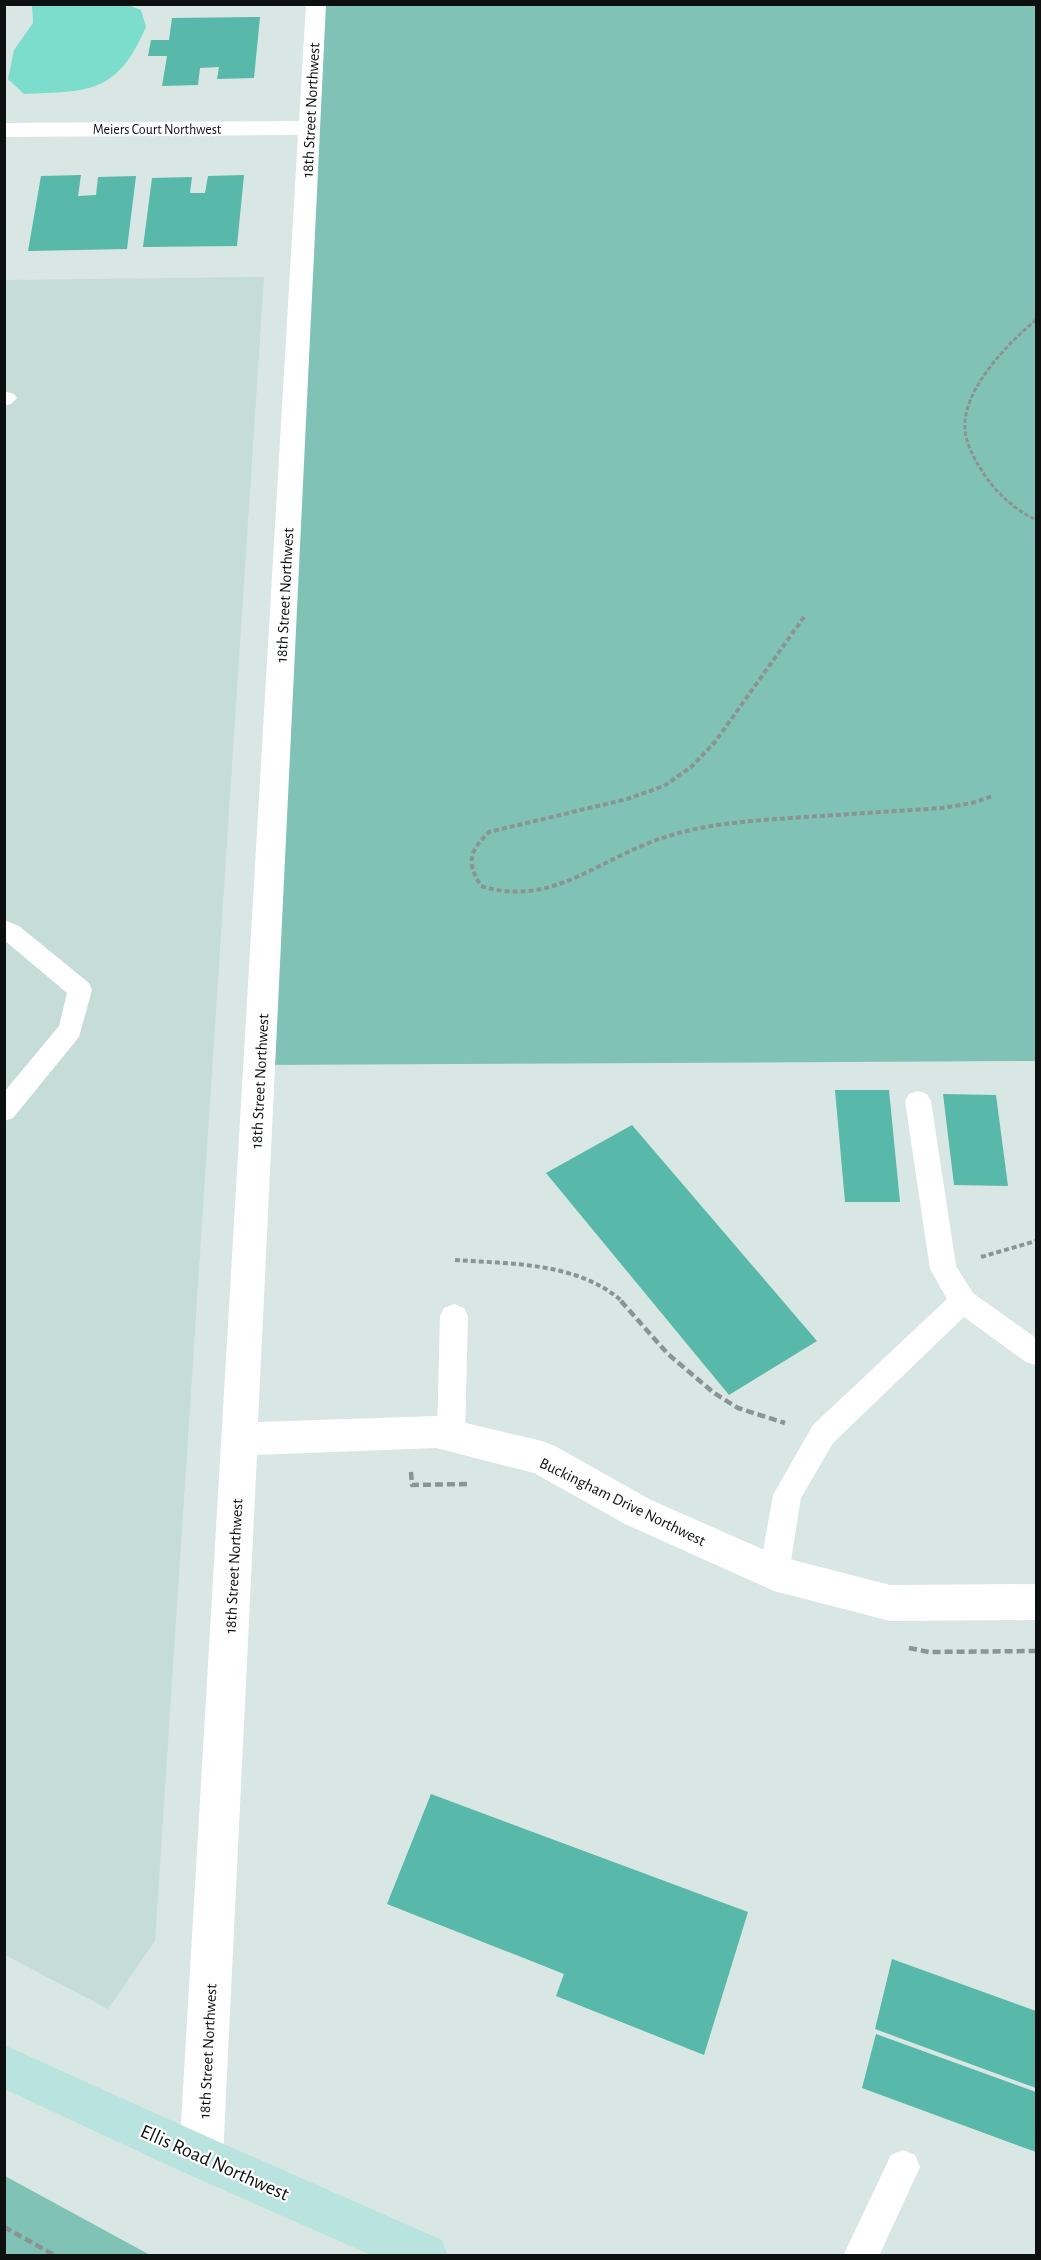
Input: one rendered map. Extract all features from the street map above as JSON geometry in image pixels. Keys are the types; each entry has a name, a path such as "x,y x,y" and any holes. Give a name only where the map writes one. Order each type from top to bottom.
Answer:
{"street":[{"name":"18th Street Northwest","path":"201,2157 316,4"},
{"name":"Meiers Court Northwest","path":"4,130 309,128"},
{"name":"Buckingham Drive Northwest","path":"240,1439 436,1432 542,1458 638,1512 774,1573 890,1603 1036,1602"},
{"name":"Ellis Road Northwest","path":"4,2066 201,2157 426,2256"}],"lane":[{"path":"4,929 11,932 80,990 70,1030 4,1111"},
{"path":"918,1101 943,1269 963,1301 1036,1353"},
{"path":"774,1573 787,1495 823,1434 963,1301"},
{"path":"451,1436 454,1316"},
{"path":"860,2256 903,2168"}],"path":[{"path":"1036,320 1007,348 974,388 965,411 964,435 977,464 996,490 1016,511 1036,520"},
{"path":"804,617 715,741 691,766 664,786 636,796 489,832 478,843 470,861 472,873 481,886 497,891 534,892 564,883 645,844 698,826 759,819 942,808 972,803 993,796"},
{"path":"943,1269 1036,1241"},
{"path":"455,1260 548,1268 608,1289 627,1306 668,1354 714,1393 738,1408 823,1434"},
{"path":"4,2227 56,2256"}],"shaded area":[{"path":"32,5 128,5 141,10 146,27 135,49 112,77 84,89 24,94 8,79 14,50 33,23"},
{"path":"316,5 1036,5 1036,1061 259,1065"},
{"path":"264,277 155,1941 108,2009 5,1955 4,280"},
{"path":"5,2176 150,2255 5,2255"}],"building":[{"path":"260,17 254,78 217,79 219,67 200,68 198,85 162,86 167,56 148,56 151,40 169,40 172,18"},
{"path":"81,175 78,196 96,195 98,177 136,176 127,249 28,251 41,176"},
{"path":"244,175 237,246 143,247 152,178 192,177 190,193 205,193 208,176"},
{"path":"835,1090 889,1090 900,1202 845,1202"},
{"path":"943,1094 996,1095 1008,1186 954,1185"},
{"path":"632,1125 817,1341 729,1395 546,1173"},
{"path":"431,1794 748,1912 704,2055 556,1996 564,1974 387,1904"},
{"path":"892,1959 1036,2011 1036,2088 875,2029"},
{"path":"876,2034 1036,2092 1036,2152 862,2088"}]}
